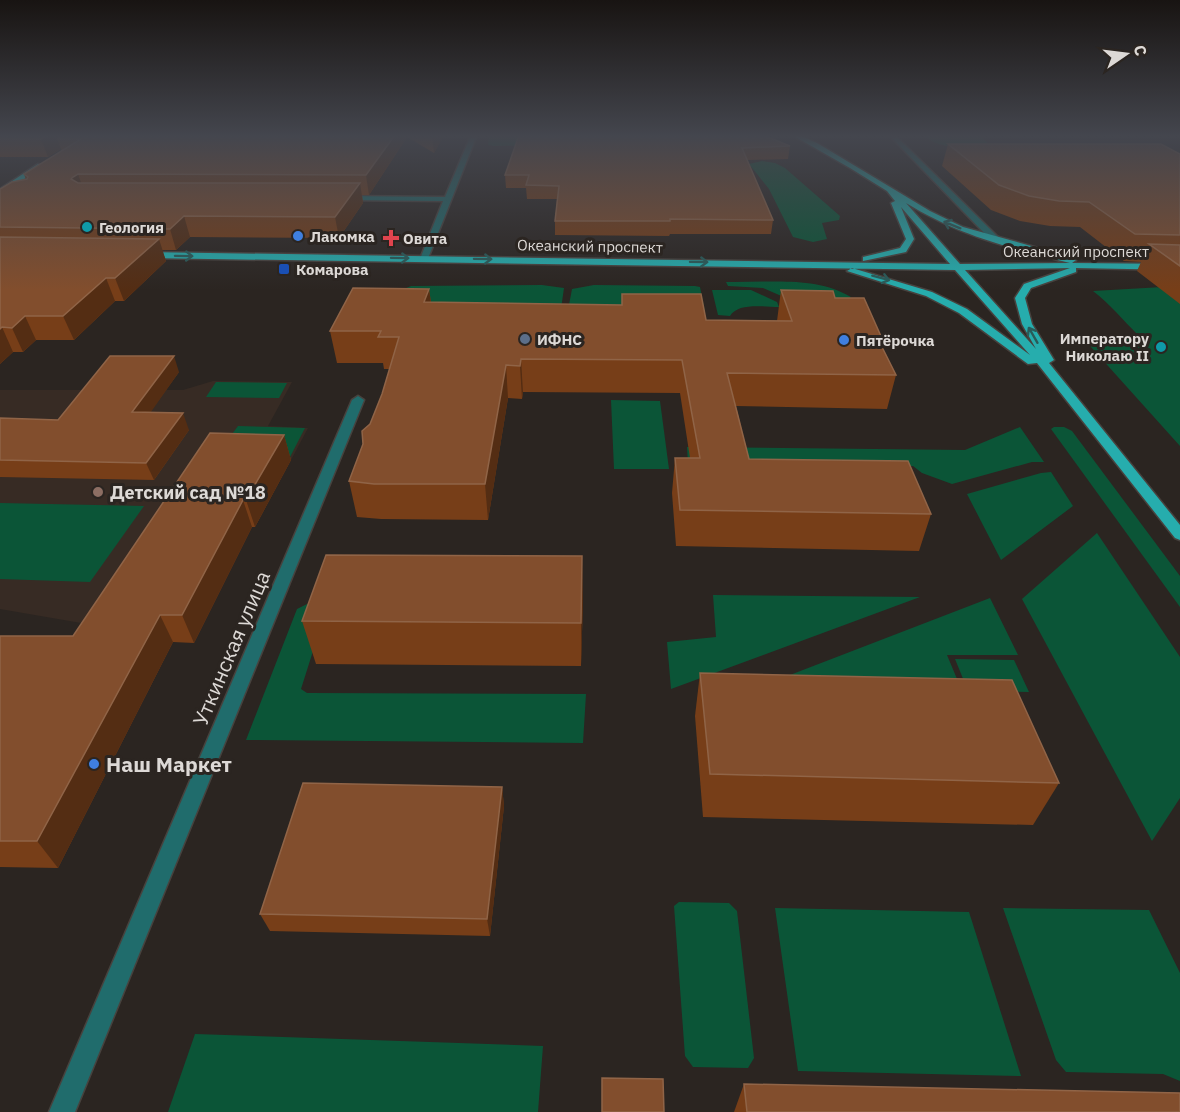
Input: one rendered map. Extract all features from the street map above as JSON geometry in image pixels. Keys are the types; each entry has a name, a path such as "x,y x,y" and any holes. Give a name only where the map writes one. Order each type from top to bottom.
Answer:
{"main road":[{"path":"885,187 949,224 996,240 1088,265"},
{"path":"824,264 877,258 903,250 910,239 888,189"},
{"path":"888,189 1063,386 1180,535"},
{"name":"Океанский проспект","path":"139,255 956,267 1088,265 1180,267"},
{"path":"824,264 885,279 929,294 963,311 1063,386"},
{"path":"1063,386 1027,324 1020,298 1027,286 1088,265"}],"street":[{"path":"424,259 453,187"},
{"path":"943,187 996,240"},
{"path":"333,198 448,199"},
{"name":"Уткинская улица","path":"62,1112 358,400"}],"shaded area":[{"name":"Детский сад №18","path":"213,381 292,382 268,426 308,428 291,460 218,458 110,628 0,609 0,390 183,390"}],"green space":[{"path":"767,187 807,187 840,216 839,220 822,223 827,239 813,242 793,237"},
{"path":"726,282 806,283 837,290 851,297 846,300 786,298 763,288 728,286"},
{"path":"542,285 564,288 561,309 395,303 399,291 411,286"},
{"path":"594,285 700,287 705,312 568,310 572,289"},
{"path":"1180,286 1180,446 1082,337 1138,335 1093,291"},
{"path":"712,290 751,290 777,302 779,307 745,307 730,316 718,315"},
{"path":"216,382 287,383 279,398 206,397"},
{"path":"611,400 660,401 669,469 614,469"},
{"path":"238,426 305,428 289,459 215,457"},
{"path":"1020,427 1044,462 1032,462 952,484 922,473 913,466 688,463 687,447 965,450"},
{"path":"1064,427 1072,431 1180,576 1180,607 1051,429"},
{"path":"1051,472 1073,506 1001,560 967,494"},
{"path":"0,503 144,506 90,582 0,579"},
{"path":"1097,533 1180,657 1180,798 1152,841 1022,599"},
{"path":"713,595 920,597 671,689 667,642 716,637"},
{"path":"990,598 1018,655 947,655 965,698 730,698"},
{"path":"307,604 323,604 326,610 301,689 307,693 586,694 583,743 246,740 297,609"},
{"path":"955,659 1014,660 1029,692 968,691"},
{"path":"679,902 729,903 737,911 754,1058 748,1068 693,1067 685,1056 674,906"},
{"path":"775,908 969,912 1021,1076 798,1071"},
{"path":"1003,908 1149,910 1180,973 1180,1081 1163,1074 1066,1072 1056,1060"},
{"path":"195,1034 543,1046 538,1112 168,1112"}],"building":[{"path":"4,187 357,187 335,217 184,216 170,229 0,227 0,189"},
{"path":"559,187 759,187 773,220 670,219 670,221 555,221"},
{"path":"1004,187 1180,187 1180,235 1135,234 1089,202 1059,201 1029,196"},
{"path":"0,237 159,239 115,278 106,278 63,316 25,316 12,328 2,327 0,329"},
{"path":"1149,244 1180,245 1180,266"},
{"path":"353,288 429,289 424,302 622,305 622,294 701,294 706,320 792,321 781,290 833,291 835,298 864,298 884,343 880,343 896,375 727,373 749,459 908,461 931,514 680,510 675,458 700,458 682,360 521,359 520,366 506,365 485,484 374,484 349,481 363,444 362,431 370,424 382,394 399,337 378,337 381,331 330,331"},
{"path":"110,356 174,356 132,412 183,413 146,463 0,460 0,418 58,420"},
{"path":"210,433 284,435 246,500 243,500 182,615 160,615 37,841 0,841 0,636 73,636"},
{"path":"326,555 582,556 581,623 302,621"},
{"path":"700,673 1012,680 1059,783 710,774"},
{"path":"303,783 502,787 487,919 260,914"},
{"path":"602,1078 663,1079 664,1112 602,1112"},
{"path":"744,1084 1180,1093 1180,1112 747,1112"}],"place":[{"name":"Геология","path":"87,227"},
{"name":"Лакомка","path":"298,236"},
{"name":"Овита","path":"391,238"},
{"name":"Комарова","path":"284,269"},
{"name":"ИФНС","path":"525,339"},
{"name":"Пятёрочка","path":"844,340"},
{"name":"Императору Николаю II","path":"1161,347"},
{"name":"Детский сад №18","path":"98,492"},
{"name":"Наш Маркет","path":"94,764"}]}
